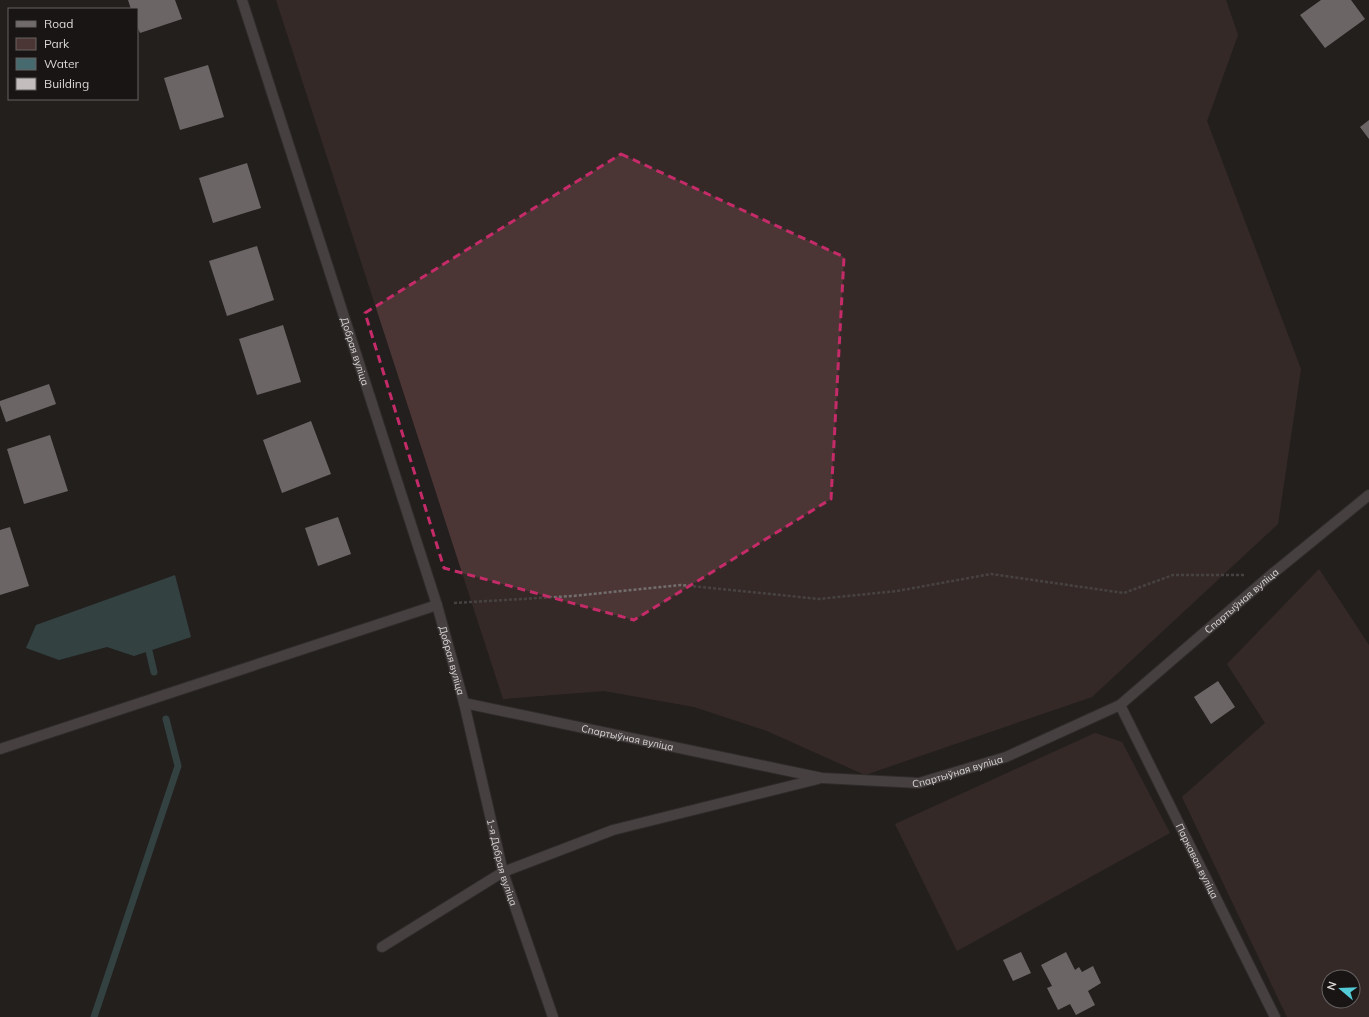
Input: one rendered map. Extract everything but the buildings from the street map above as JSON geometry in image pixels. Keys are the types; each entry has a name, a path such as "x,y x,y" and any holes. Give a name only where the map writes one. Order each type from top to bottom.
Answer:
{"street":[{"name":"Добрая вуліца","path":"242,0 437,605 464,703"},
{"name":"Спартыўная вуліца","path":"464,703 822,778 919,783 1006,757 1120,705 1272,574 1369,494"},
{"path":"0,749 437,605"},
{"name":"1-я Добрая вуліца","path":"464,703 503,872 553,1017"},
{"name":"Паркавая вуліца","path":"1120,705 1275,1017"},
{"path":"382,947 503,872 613,830 822,778"}],"path":[{"path":"437,605 574,596 681,585 819,599 897,591 991,574 1124,593 1173,575 1272,574"}],"highlighted area":[{"path":"621,154 844,257 831,499 634,620 444,568 365,313"}],"green space":[{"path":"276,0 1226,0 1238,35 1207,121 1301,369 1278,524 1092,697 865,775 767,731 694,707 604,691 503,699"},
{"path":"1319,569 1369,645 1369,1017 1287,1017 1182,797 1265,723 1227,664"},
{"path":"1095,733 1122,742 1170,833 957,951 895,824"}],"water":[{"path":"175,575 191,637 134,656 107,647 59,660 26,648 36,625"}],"waterway":[{"path":"149,651 154,672"},
{"path":"94,1017 178,766 166,719"}]}
